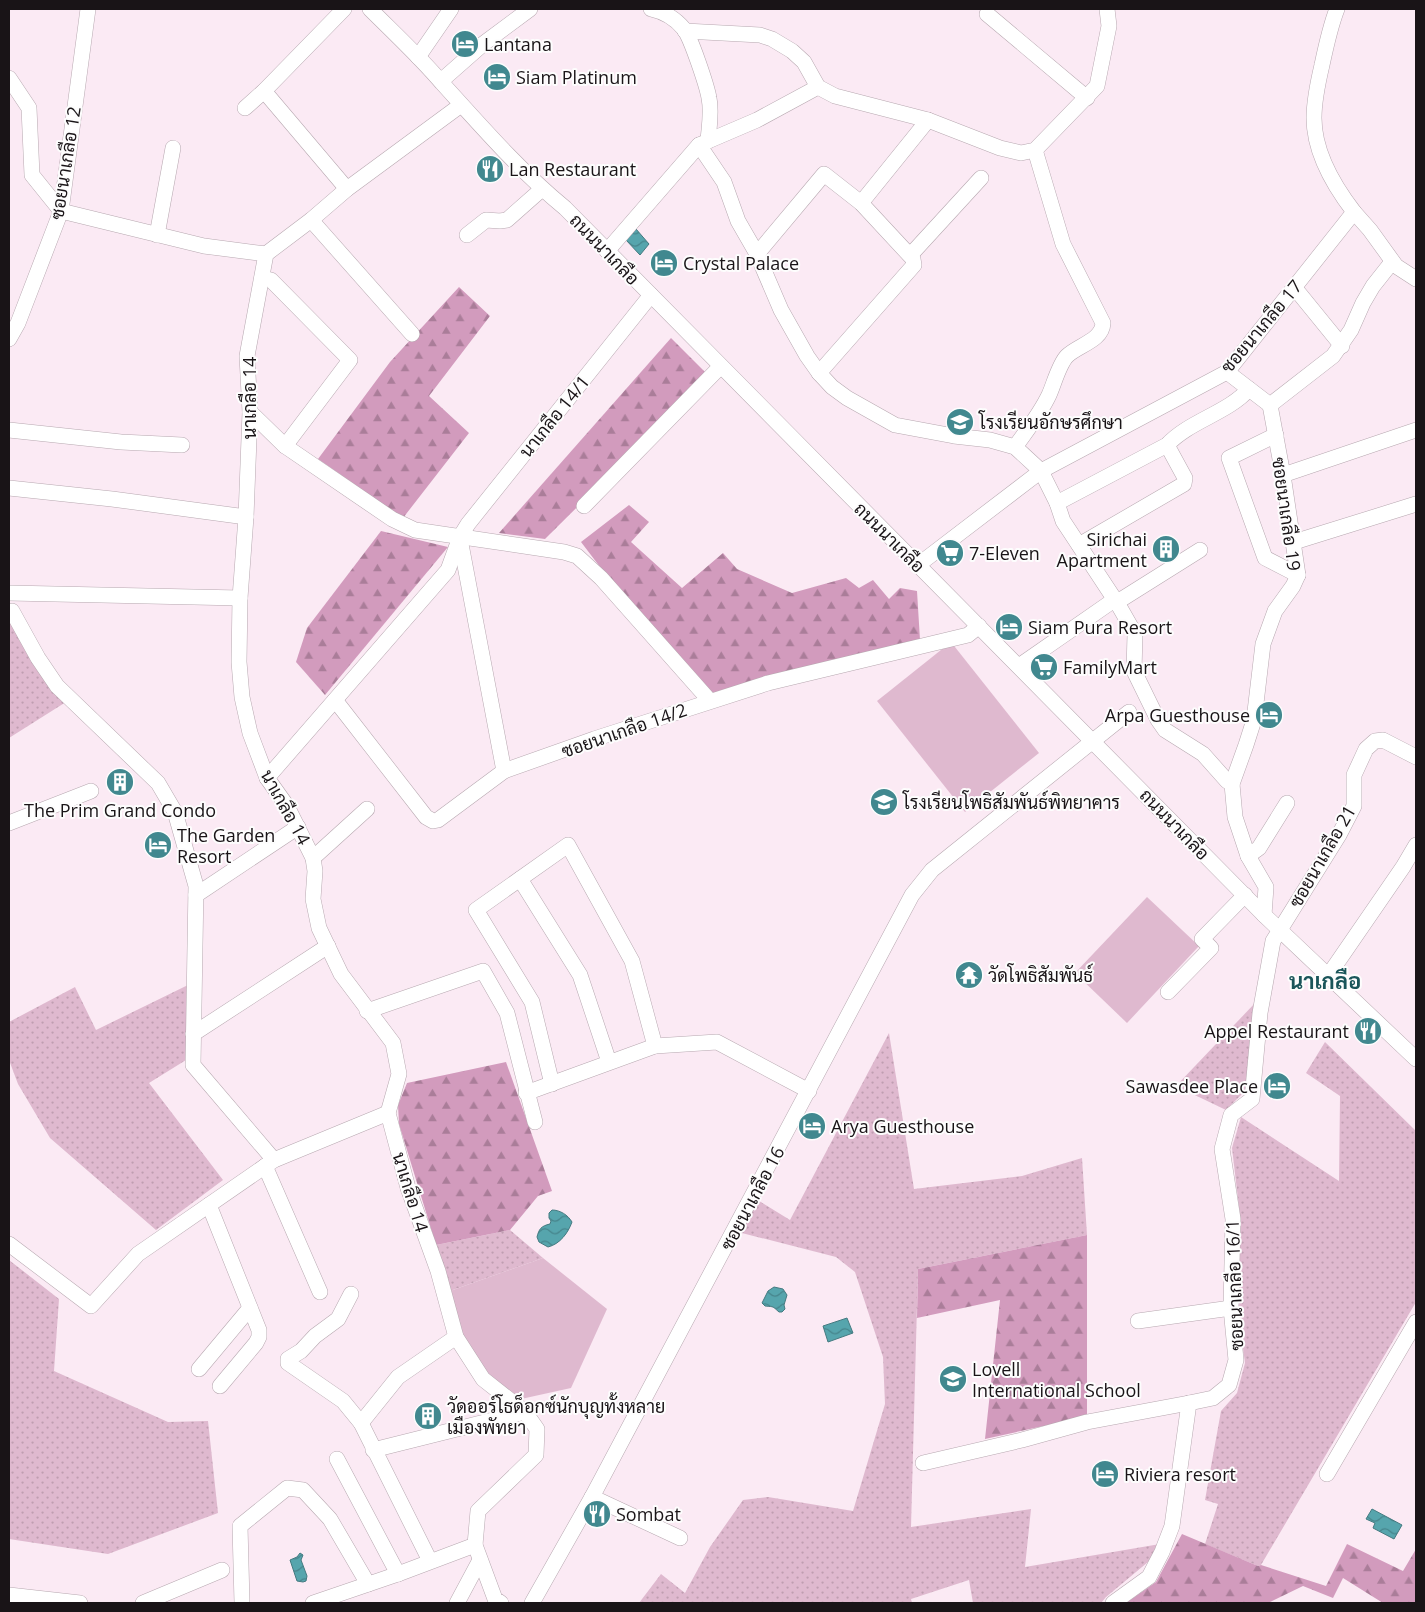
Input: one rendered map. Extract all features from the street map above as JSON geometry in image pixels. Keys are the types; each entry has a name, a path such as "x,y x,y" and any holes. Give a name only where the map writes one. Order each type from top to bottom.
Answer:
{"street":[{"name":"ซอยนาเกลือ 12","path":"9,339 18,323 61,211 88,9"},
{"path":"245,108 344,9"},
{"name":"ถนนนาเกลือ","path":"370,9 441,81 461,105 542,189 565,208 1264,915 1416,1059"},
{"path":"418,57 451,9"},
{"path":"441,81 483,44 530,9"},
{"path":"652,9 661,11 673,18 685,31 710,99 704,143 724,182 738,221 757,254 780,310 819,373 832,387 847,398 895,424 954,436 990,440 1015,447 1041,471 1063,521 1135,634 1134,670 1161,725 1165,730 1203,754 1227,781 1232,784"},
{"path":"685,31 760,35 772,38 792,51 804,62 818,86 835,96 928,120 1000,148 1021,154 1035,150 1097,86 1109,26 1107,9"},
{"path":"1337,9 1328,38 1315,100 1314,128 1322,159 1343,198 1370,230 1392,262 1400,270 1416,279"},
{"path":"987,14 1021,40 1087,98"},
{"path":"9,78 29,108 32,175 61,211 204,246 266,254 311,220 347,189 461,105"},
{"path":"607,251 704,143 757,120 818,86"},
{"path":"264,91 347,189"},
{"path":"861,203 928,120"},
{"path":"157,235 173,148"},
{"path":"1015,447 1049,395 1066,357 1099,335 1103,328 1103,323 1060,238 1035,150"},
{"path":"757,254 824,174 861,203 914,259 914,264 819,373"},
{"path":"910,254 916,250 980,178"},
{"path":"467,235 486,220 507,220 542,189"},
{"name":"ซอยนาเกลือ 17","path":"918,565 1041,471 1227,372 1354,212"},
{"path":"311,220 412,334"},
{"name":"นาเกลือ 14","path":"266,254 247,356 250,412 246,517 240,598 239,662 242,697 250,733 267,778 287,806 314,858 313,899 319,928 341,974 367,1011 393,1043 400,1074 388,1113 408,1188 438,1271 456,1337 483,1380 525,1412 537,1429 536,1455 478,1511 475,1545 495,1599 501,1603"},
{"path":"1227,372 1270,405 1334,356 1351,330 1373,286 1392,262"},
{"path":"262,278 271,280 350,360 285,446"},
{"path":"1294,287 1342,346"},
{"name":"นาเกลือ 14/1","path":"267,778 448,570 460,537 468,524 651,295"},
{"path":"584,506 721,366"},
{"path":"1056,504 1167,445 1174,437 1218,412 1245,394 1249,389"},
{"name":"ซอยนาเกลือ 19","path":"1264,915 1266,886 1248,856 1235,817 1232,784 1254,720 1263,644 1275,611 1293,586 1298,575 1270,405"},
{"path":"250,412 285,446 392,519 415,530 564,552 577,556 601,578 710,701"},
{"path":"9,430 120,442 182,445"},
{"path":"1283,475 1416,430"},
{"path":"1276,435 1229,458 1265,558 1298,575"},
{"path":"1079,545 1184,484 1184,478 1167,445"},
{"path":"9,488 112,499 246,517"},
{"path":"1294,542 1416,504"},
{"path":"460,537 504,771"},
{"path":"1019,666 1114,600 1122,599 1200,550"},
{"path":"9,593 240,598"},
{"path":"10,610 57,686 158,783 176,812 196,886 193,1065 270,1163 320,1292"},
{"name":"ซอยนาเกลือ 14/2","path":"335,700 426,817 430,820 438,820 504,771 768,683 968,635 979,626"},
{"name":"ซอยนาเกลือ 16","path":"532,1603 592,1497 912,895 932,870 1129,712"},
{"name":"ซอยนาเกลือ 21","path":"1279,929 1339,835 1354,806 1354,775 1366,749 1375,741 1383,740 1416,757"},
{"path":"9,823 91,791"},
{"path":"1248,856 1258,848 1287,803"},
{"path":"314,858 367,808"},
{"path":"196,895 298,827"},
{"path":"552,1084 532,1002 476,910 568,845 632,961 655,1046"},
{"path":"1328,976 1416,845"},
{"path":"520,879 580,975 609,1062"},
{"path":"1168,992 1211,948 1202,939 1245,895"},
{"name":"ซอยนาเกลือ 16/1","path":"923,1463 950,1464 1022,1440 1087,1422 1213,1398 1229,1386 1236,1360 1231,1308 1233,1219 1222,1149 1232,1115 1252,1099 1260,1013 1273,941 1279,929"},
{"path":"193,1034 328,946"},
{"path":"367,1011 483,971 506,1013 535,1122"},
{"path":"526,1093 655,1046 717,1042 809,1091"},
{"path":"9,1244 91,1306 138,1254 270,1163 388,1113"},
{"path":"209,1205 259,1330 259,1337 256,1343 220,1386"},
{"path":"351,1294 338,1318 315,1336 307,1346 288,1358 287,1362 343,1401 361,1423 430,1561"},
{"path":"199,1368 250,1308"},
{"path":"1138,1321 1231,1308"},
{"path":"1327,1474 1416,1322"},
{"path":"361,1423 398,1377 456,1337"},
{"path":"1113,1603 1150,1578 1166,1544 1172,1526 1189,1403"},
{"path":"373,1450 525,1412"},
{"path":"337,1459 398,1574"},
{"path":"242,1603 240,1526 286,1488 303,1490 330,1518 368,1584"},
{"path":"592,1497 680,1538"},
{"path":"313,1603 339,1598 368,1584 475,1545"},
{"path":"457,1603 480,1560"},
{"path":"143,1603 222,1570"},
{"path":"9,1595 80,1603"}],"shaded area":[{"path":"9,621 54,690 66,702 9,738"},
{"path":"951,642 1039,753 965,812 877,701"},
{"path":"1147,897 1199,946 1127,1023 1075,973"},
{"path":"188,985 186,1060 149,1083 223,1180 156,1230 50,1138 18,1084 9,1060 9,1022 75,987 96,1030"},
{"path":"1256,1002 1245,1091 1226,1110 1176,1086"},
{"path":"889,1033 914,1189 1022,1176 1082,1158 1087,1235 918,1269 911,1527 1031,1509 1025,1567 1160,1544 1148,1562 1101,1603 973,1603 969,1580 911,1599 912,1603 639,1603 661,1574 685,1593 710,1547 743,1500 768,1497 853,1511 885,1404 883,1357 855,1272 836,1257 738,1232 759,1201 790,1220"},
{"path":"1325,1042 1416,1131 1416,1302 1261,1565 1258,1566 1205,1544 1218,1504 1205,1500 1221,1411 1237,1393 1245,1363 1239,1319 1240,1216 1232,1148 1241,1117 1339,1181 1340,1096 1306,1073"},
{"path":"510,1230 543,1258 450,1291 436,1245"},
{"path":"543,1258 607,1309 571,1388 521,1399 488,1377 463,1335 450,1291"},
{"path":"9,1260 59,1299 54,1371 168,1422 208,1421 218,1513 108,1554 9,1539"}],"green space":[{"path":"459,287 490,316 429,396 469,433 403,518 318,459 390,362"},
{"path":"671,338 709,376 545,539 499,533"},
{"path":"629,505 649,522 631,542 682,588 723,553 737,569 792,593 846,578 859,588 873,580 889,599 900,588 917,591 920,640 714,696 636,614 581,542"},
{"path":"381,531 448,547 325,695 296,662 307,628"},
{"path":"506,1062 552,1191 538,1196 510,1230 436,1245 399,1124 398,1105 407,1083"},
{"path":"1087,1235 1087,1418 985,1439 1000,1300 917,1318 918,1269"},
{"path":"1182,1534 1258,1566 1261,1565 1326,1586 1347,1544 1403,1571 1416,1549 1416,1603 1383,1603 1343,1578 1333,1598 1303,1586 1268,1603 1126,1603 1156,1582"}],"water":[{"path":"636,229 649,244 640,255 626,240"},
{"path":"552,1210 564,1213 572,1222 563,1238 548,1247 539,1242 537,1237 541,1228 550,1224 549,1213"},
{"path":"774,1287 783,1289 787,1295 784,1305 785,1309 782,1312 773,1307 765,1306 762,1303 768,1291"},
{"path":"847,1318 853,1333 828,1342 823,1326"},
{"path":"1372,1509 1402,1525 1394,1539 1373,1528 1375,1523 1366,1519"},
{"path":"300,1553 303,1555 301,1560 307,1576 306,1581 303,1582 297,1581 290,1560 297,1557"}],"place":[{"name":"Lantana","path":"465,44"},
{"name":"Siam Platinum","path":"497,77"},
{"name":"Lan Restaurant","path":"490,169"},
{"name":"Crystal Palace","path":"664,263"},
{"name":"โรงเรียนอักษรศึกษา","path":"960,422"},
{"name":"Sirichai Apartment","path":"1166,549"},
{"name":"7-Eleven","path":"950,553"},
{"name":"Siam Pura Resort","path":"1009,627"},
{"name":"FamilyMart","path":"1044,667"},
{"name":"Arpa Guesthouse","path":"1269,715"},
{"name":"The Prim Grand Condo","path":"120,782"},
{"name":"โรงเรียนโพธิสัมพันธ์พิทยาคาร","path":"884,802"},
{"name":"The Garden Resort","path":"158,845"},
{"name":"วัดโพธิสัมพันธ์","path":"969,975"},
{"name":"Appel Restaurant","path":"1368,1031"},
{"name":"Sawasdee Place","path":"1277,1086"},
{"name":"Arya Guesthouse","path":"812,1126"},
{"name":"Lovell International School","path":"953,1379"},
{"name":"วัดออร์โธด็อกซ์นักบุญทั้งหลาย เมืองพัทยา","path":"428,1416"},
{"name":"Riviera resort","path":"1105,1474"},
{"name":"Sombat","path":"597,1514"}],"district":[{"name":"นาเกลือ","path":"1325,980"}]}
